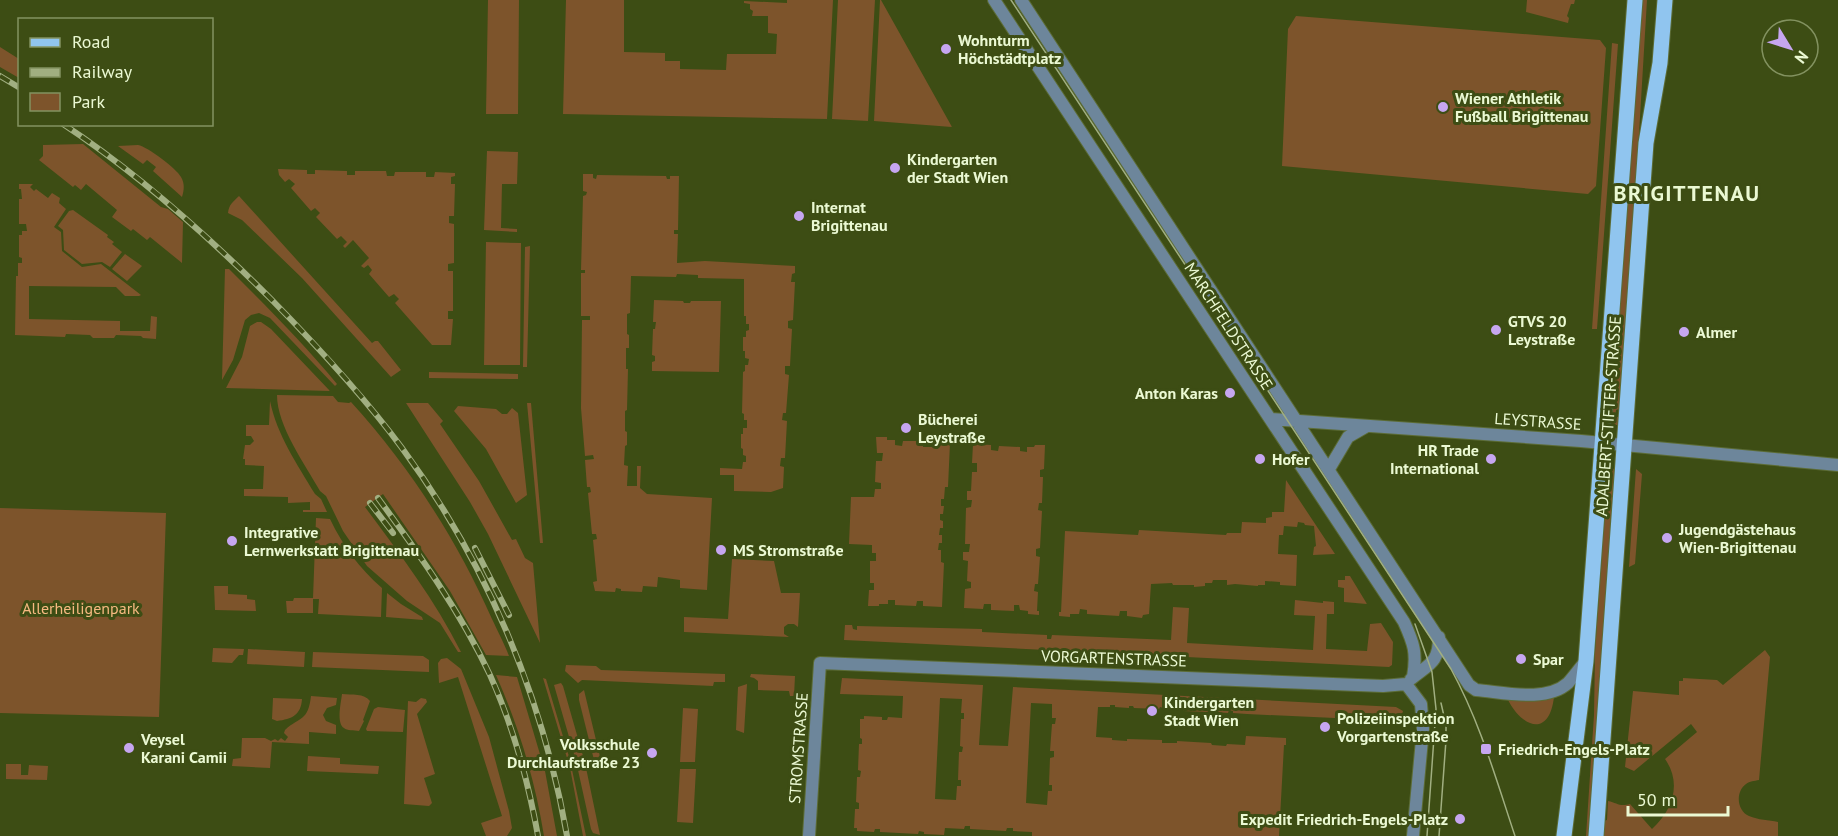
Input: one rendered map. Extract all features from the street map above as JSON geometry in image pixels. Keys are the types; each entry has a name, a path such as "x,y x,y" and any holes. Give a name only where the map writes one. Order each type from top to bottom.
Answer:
{"main road":[{"name":"ADALBERT-STIFTER-STRASSE","path":"1564,836 1586,661 1635,0"},
{"name":"ADALBERT-STIFTER-STRASSE","path":"1596,836 1646,143 1660,63 1665,0"}],"street":[{"name":"MARCHFELDSTRASSE","path":"994,0 1404,622 1412,639 1416,659 1410,680"},
{"name":"MARCHFELDSTRASSE","path":"1021,0 1469,684 1476,690 1537,695 1553,692 1567,684 1586,661"},
{"name":"LEYSTRASSE","path":"1271,419 1602,443 1838,465"},
{"path":"1329,469 1348,437 1368,425"},
{"path":"1413,836 1423,729 1421,704 1410,680 1437,658 1439,637"},
{"name":"VORGARTENSTRASSE","path":"820,663 1376,686 1410,680"},
{"name":"STROMSTRASSE","path":"809,836 820,663"}],"green space":[{"path":"488,0 519,0 518,114 486,114"},
{"path":"566,0 624,0 624,52 665,53 665,61 680,61 680,69 726,70 727,54 776,54 777,34 768,33 768,16 752,16 753,11 750,9 750,4 744,1 787,3 787,0 833,0 827,119 563,114"},
{"path":"838,0 875,0 868,121 832,119"},
{"path":"881,0 952,127 874,121"},
{"path":"1527,0 1575,0 1567,16 1568,23 1526,12"},
{"path":"1642,0 1647,0 1636,184 1619,409 1616,410 1615,417 1619,417 1618,425 1611,425"},
{"name":"Wiener Athletik Fußball Brigittenau","path":"1296,16 1600,40 1606,48 1596,186 1588,194 1282,166 1288,29"},
{"path":"1612,43 1618,44 1597,329 1592,329"},
{"path":"0,47 18,58 18,77 0,67"},
{"path":"83,144 183,222 182,263 150,237 147,240 112,217 117,210 86,184 81,190 75,185 73,187 39,160 43,156 43,145"},
{"path":"138,145 168,163 178,173 184,185 182,197 153,171 156,167 147,160 143,164 118,146"},
{"path":"487,151 518,152 517,184 502,184 501,228 517,229 517,232 484,230"},
{"path":"278,169 307,170 307,174 315,174 315,170 347,171 347,175 355,175 355,171 386,171 387,176 394,176 395,172 426,172 426,177 434,177 435,172 455,173 455,176 451,177 451,184 455,184 454,216 449,216 449,223 454,224 454,263 448,264 448,271 453,271 453,311 448,311 448,319 453,319 451,345 432,345 395,303 399,299 394,294 389,297 369,274 372,270 368,265 364,268 361,266 369,258 353,240 345,248 343,246 347,242 341,236 337,239 316,217 320,213 315,208 311,211 291,188 295,184 289,179 285,182 279,175"},
{"path":"583,174 593,174 593,178 596,179 597,175 666,176 667,179 670,179 670,176 679,176 678,230 674,230 674,234 678,234 677,263 705,261 795,266 791,282 795,282 793,320 788,321 788,328 792,329 790,366 785,366 785,374 789,375 786,413 783,413 782,420 787,421 785,458 781,458 780,466 784,467 783,488 771,492 734,491 734,475 720,475 720,468 742,469 743,462 746,462 746,456 743,455 741,448 741,434 743,434 743,428 747,428 747,420 744,420 742,413 743,372 749,359 745,358 745,351 743,351 743,337 746,337 746,331 749,330 749,324 746,324 746,316 744,316 744,279 698,278 698,275 677,274 676,277 631,276 630,313 627,314 629,348 626,348 626,369 628,369 625,431 627,432 627,445 625,446 624,465 628,466 627,486 637,486 637,466 641,466 640,488 647,494 712,498 707,590 680,588 680,580 658,577 657,587 643,586 642,592 621,591 616,588 615,592 595,591 593,582 597,581 593,540 597,539 596,534 592,534 588,493 591,492 590,487 587,487 585,460 594,459 593,455 585,456 581,408 582,320 590,320 590,316 581,316 581,273 585,273 585,270 581,270 583,196 587,192 583,191"},
{"path":"19,184 33,184 30,187 34,191 36,189 48,198 52,193 60,198 59,203 66,209 54,227 61,232 62,251 82,267 101,264 141,295 125,296 116,287 29,286 29,319 120,321 120,331 150,331 151,316 157,317 156,339 116,335 114,338 93,338 90,335 66,334 65,337 15,335 16,276 18,276 18,263 22,263 22,258 19,257 19,235 22,235 22,231 27,231 26,224 19,224 19,199 22,199"},
{"path":"239,196 372,343 378,341 401,370 391,377 302,278 242,220 228,213 230,205"},
{"path":"73,210 108,235 107,237 114,242 112,244 122,252 110,267 102,262 82,264 64,250 63,230 58,226 69,211"},
{"path":"486,242 521,243 520,365 484,365"},
{"path":"530,246 527,367 523,367 525,247"},
{"path":"125,254 142,266 127,281 112,269"},
{"path":"225,269 229,269 298,339 337,384 335,386 270,318 259,313 245,320 233,360 222,380"},
{"path":"654,300 683,301 684,303 721,301 719,372 652,371 652,362 655,361 655,356 652,355 653,329 655,329 656,322 653,322"},
{"path":"257,322 271,329 330,391 226,388 242,357 250,326"},
{"path":"429,372 518,374 518,379 429,378"},
{"path":"277,395 333,396 338,402 351,402 393,452 448,533 464,561 509,656 486,655 450,591 383,494 365,507 428,596 461,652 458,652 440,623 407,601 367,566 343,531 326,496 320,491 293,444 278,407"},
{"path":"270,401 277,426 288,449 327,512 303,512 303,510 310,510 310,502 288,503 288,497 244,496 244,489 263,489 264,466 245,465 245,459 243,459 245,445 250,445 254,441 251,436 246,436 246,425 269,425"},
{"path":"406,403 428,403 443,421 440,424 479,481 512,540 516,539 525,558 533,563 540,643 488,534"},
{"path":"527,403 531,403 543,543 540,543"},
{"path":"458,406 496,409 502,414 507,414 512,408 518,413 527,495 516,503 486,449 454,411"},
{"path":"876,437 887,437 887,440 895,440 895,445 902,446 903,441 923,441 923,447 932,447 933,442 950,443 948,487 945,487 944,499 941,499 941,506 944,506 943,514 940,514 940,520 943,521 943,528 940,528 939,535 942,535 942,543 939,543 938,550 941,550 941,562 944,563 942,607 923,606 923,601 917,601 916,606 895,605 895,600 888,600 888,604 879,604 879,606 868,606 869,590 874,590 874,583 870,583 870,561 876,561 876,553 872,553 872,545 849,544 851,497 874,497 875,489 881,489 881,483 875,482 876,461 882,461 883,453 877,453"},
{"path":"973,444 991,445 991,450 998,451 999,446 1020,447 1020,451 1027,452 1027,447 1045,445 1044,469 1040,470 1040,477 1043,477 1042,503 1039,503 1038,510 1042,511 1040,548 1036,549 1036,556 1040,557 1038,584 1035,584 1034,591 1038,592 1037,611 1039,615 1028,614 1028,611 1020,610 1019,605 1014,605 1014,611 991,610 991,604 984,604 983,609 964,608 965,589 971,588 971,582 967,581 968,561 963,560 963,552 969,552 970,544 965,544 966,508 971,507 972,500 967,500 967,491 971,491 972,472 977,472 977,463 972,463"},
{"path":"1608,468 1616,469 1589,836 1586,836 1594,715 1595,652"},
{"path":"1636,469 1642,474 1635,564 1629,567"},
{"path":"1286,480 1335,554 1313,555 1316,546 1314,526 1298,522 1297,527 1284,526 1283,535 1279,535 1278,554 1297,555 1296,586 1265,581 1265,585 1258,586 1227,585 1227,580 1213,580 1212,583 1205,583 1205,586 1194,587 1194,585 1173,585 1172,583 1151,584 1149,614 1143,615 1142,618 1127,616 1127,611 1120,611 1119,616 1087,614 1087,610 1080,609 1079,614 1070,614 1070,617 1059,616 1065,531 1138,535 1139,530 1226,535 1227,533 1241,533 1242,522 1266,523 1266,518 1272,517 1272,512 1284,512"},
{"name":"Allerheiligenpark","path":"0,508 166,513 159,717 0,713"},
{"path":"316,518 330,519 352,556 382,588 381,617 318,614 319,599 313,599 313,613 287,613 286,601 293,601 294,598 313,598"},
{"path":"732,559 774,561 781,593 800,593 798,627 788,624 784,627 784,634 789,637 684,632 684,617 728,619"},
{"path":"1345,576 1350,576 1367,604 1344,602 1344,588 1338,587 1338,580 1345,580"},
{"path":"214,586 228,586 228,594 247,595 247,599 255,600 256,611 215,610"},
{"path":"387,593 422,617 423,620 386,617"},
{"path":"1295,600 1334,602 1334,614 1327,614 1326,649 1367,651 1370,624 1381,623 1393,642 1392,665 1389,667 844,640 845,625 852,625 853,629 857,630 857,626 982,629 982,632 1047,635 1047,639 1051,639 1052,635 1171,640 1173,607 1189,608 1187,643 1313,650 1315,616 1294,615"},
{"path":"213,648 244,649 243,655 239,655 232,663 212,662"},
{"path":"248,649 305,652 304,667 247,664"},
{"path":"1765,650 1770,657 1759,780 1749,782 1742,787 1739,801 1745,814 1778,822 1778,836 1603,836 1608,801 1621,805 1630,804 1652,829 1659,822 1670,805 1674,787 1673,777 1665,759 1697,732 1691,724 1634,771 1625,767 1633,691 1679,695 1679,681 1683,681 1683,678 1717,680 1723,685"},
{"path":"313,652 423,656 429,660 429,672 312,667"},
{"path":"447,658 461,669 489,737 509,811 512,828 507,836 486,836 481,823 502,816 458,677 439,683 438,663 441,659"},
{"path":"566,665 596,666 601,670 725,674 725,682 714,682 713,686 582,680 578,683 565,671"},
{"path":"751,674 795,676 794,696 790,696 789,691 758,690 758,681 750,677"},
{"path":"496,675 517,677 545,771 557,836 544,836 525,754"},
{"path":"543,678 546,679 570,760 586,836 583,836 570,768"},
{"path":"842,678 983,685 979,745 1008,746 1013,687 1396,707 1403,711 1400,721 1247,714 1233,713 1229,710 1228,713 1214,712 1214,710 1209,712 1183,711 1179,708 1178,710 1164,710 1160,707 1159,709 1129,706 1129,708 1110,705 1110,707 1098,707 1096,737 1112,738 1112,740 1162,740 1162,743 1177,743 1177,741 1226,746 1227,744 1245,745 1246,736 1286,738 1279,836 1032,836 1032,832 1013,831 1013,828 1007,828 1006,831 970,829 970,826 965,826 964,829 945,828 944,835 924,834 919,831 918,834 880,832 880,829 875,829 874,832 857,831 857,828 854,828 855,809 859,809 859,803 856,802 857,777 860,777 861,771 858,770 859,744 862,744 860,719 864,719 864,716 882,717 882,720 887,720 888,717 902,718 903,696 840,694","holes":["940,698 962,699 961,713 964,713 964,719 961,719 960,746 963,747 962,752 959,752 958,780 961,780 961,786 957,786 956,800 935,799","1031,703 1052,704 1052,718 1056,718 1055,724 1052,724 1050,751 1054,751 1054,757 1050,758 1049,785 1052,785 1052,791 1048,791 1047,805 1026,803"]},
{"path":"561,683 585,763 600,835 593,833 591,829 576,761 554,685"},
{"path":"747,684 744,733 736,730 738,687"},
{"path":"584,690 602,765 595,764 579,700 579,694"},
{"path":"342,694 361,696 370,701 359,731 347,730 340,722"},
{"path":"311,696 337,698 336,705 327,708 323,715 326,721 336,725 336,734 309,732 309,744 272,742 270,768 232,766 233,759 241,758 242,738 265,738 278,741 281,738 285,741 288,737 284,733 285,730 302,718 308,710"},
{"path":"1554,697 1547,719 1534,724 1520,716 1507,698 1542,700"},
{"path":"273,698 302,699 300,709 287,719 277,721 272,719"},
{"path":"421,698 426,699 427,702 417,714 435,774 424,778 432,803 429,806 404,804 408,701 416,702"},
{"path":"378,707 405,710 403,732 367,731 374,709"},
{"path":"683,708 698,709 695,762 680,762"},
{"path":"308,756 340,758 340,764 379,766 378,774 307,771"},
{"path":"6,764 21,764 21,775 28,775 29,765 48,766 47,780 6,779"},
{"path":"680,769 696,769 693,823 677,822"}],"tram line":[{"path":"1011,0 1451,669 1479,730 1515,836"},
{"path":"1415,624 1432,672 1436,709 1427,836"},
{"path":"1439,836 1446,740 1446,725 1441,703"}],"railway":[{"path":"0,76 18,87"},
{"path":"66,126 145,184 247,275 339,371 402,448 460,537 507,633 543,733 567,836"},
{"path":"378,498 424,562 466,628 490,675 519,754 538,836"},
{"path":"370,503 393,533"},
{"path":"475,548 509,615"}],"place":[{"name":"Wohnturm Höchstädtplatz","path":"946,49"},
{"name":"Wiener Athletik Fußball Brigittenau","path":"1443,107"},
{"name":"Kindergarten der Stadt Wien","path":"895,168"},
{"name":"Internat Brigittenau","path":"799,216"},
{"name":"GTVS 20 Leystraße","path":"1496,330"},
{"name":"Almer","path":"1684,332"},
{"name":"Anton Karas","path":"1230,393"},
{"name":"Bücherei Leystraße","path":"906,428"},
{"name":"Hofer","path":"1260,459"},
{"name":"HR Trade International","path":"1491,459"},
{"name":"Jugendgästehaus Wien-Brigittenau","path":"1667,538"},
{"name":"Integrative Lernwerkstatt Brigittenau","path":"232,541"},
{"name":"MS Stromstraße","path":"721,550"},
{"name":"Spar","path":"1521,659"},
{"name":"Kindergarten Stadt Wien","path":"1152,711"},
{"name":"Polizeiinspektion Vorgartenstraße","path":"1325,727"},
{"name":"Veysel Karani Camii","path":"129,748"},
{"name":"Friedrich-Engels-Platz","path":"1486,749"},
{"name":"Volksschule Durchlaufstraße 23","path":"652,753"},
{"name":"Expedit Friedrich-Engels-Platz","path":"1460,819"}],"district":[{"name":"BRIGITTENAU","path":"1687,193"}]}
